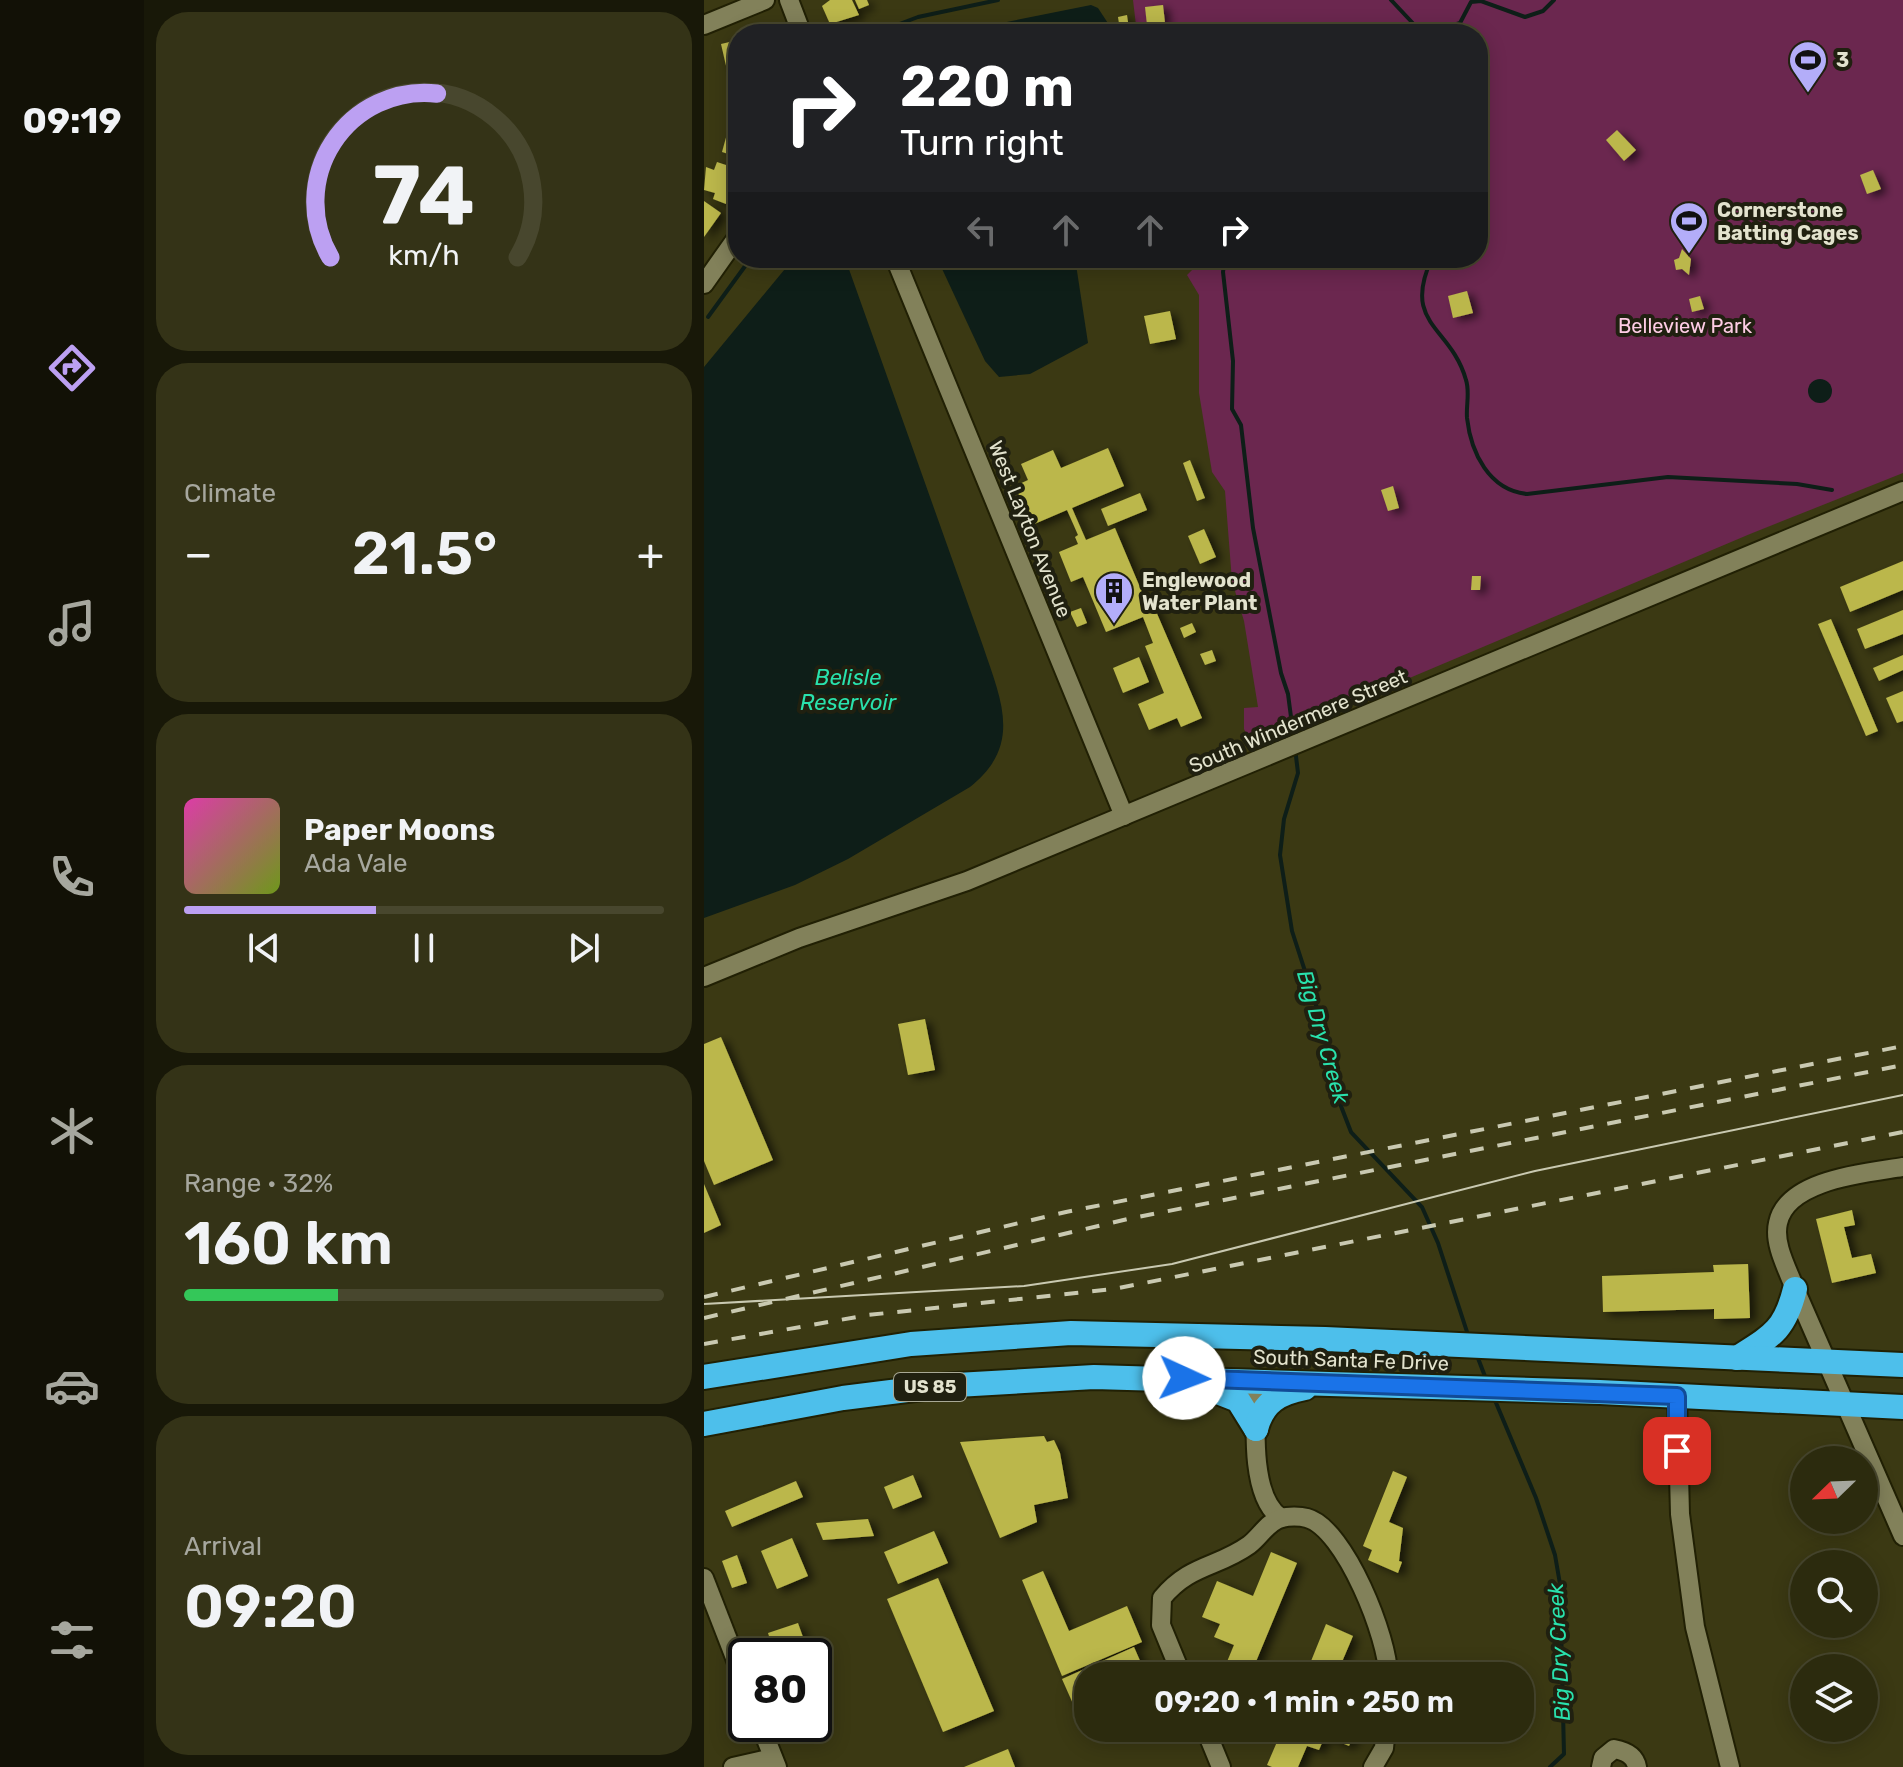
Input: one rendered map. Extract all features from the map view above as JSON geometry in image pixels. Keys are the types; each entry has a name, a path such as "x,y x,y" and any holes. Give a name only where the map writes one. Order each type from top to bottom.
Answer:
{"highway":[{"path":"1737,1358 1773,1335 1788,1317 1795,1289"},
{"name":"South Santa Fe Drive","path":"704,1377 911,1344 1061,1334 1161,1333 1903,1365"},
{"path":"1159,1378 1233,1396 1247,1409 1256,1429"},
{"name":"South Santa Fe Drive","path":"704,1424 851,1397 939,1386 1159,1378 1506,1389 1903,1407"},
{"path":"1256,1429 1263,1409 1277,1396 1327,1383"}],"street":[{"path":"704,25 765,0"},
{"path":"789,0 798,24"},
{"path":"704,284 728,250"},
{"name":"West Layton Avenue","path":"899,268 1124,816"},
{"name":"South Windermere Street","path":"704,977 787,943 942,891 1349,725 1903,491"},
{"path":"1903,1167 1818,1185 1793,1198 1778,1223 1780,1250 1795,1289 1903,1536"},
{"path":"1257,1380 1256,1429 1263,1491 1269,1505 1281,1518"},
{"path":"1677,1396 1680,1514 1691,1599 1730,1767"},
{"path":"1176,1662 1161,1625 1162,1598 1182,1576 1240,1550 1281,1518 1309,1518 1338,1543 1383,1641 1386,1662"},
{"path":"704,1578 728,1640"},
{"path":"733,1767 775,1762 767,1742"},
{"path":"1211,1742 1221,1767"},
{"path":"1373,1767 1385,1742"},
{"path":"1601,1767 1603,1758 1614,1749 1625,1751 1636,1760 1637,1767"}],"green space":[{"name":"Belleview Park","path":"1133,0 1903,0 1903,473 1750,534 1251,745 1244,729 1244,708 1258,707 1244,621 1232,581 1225,491 1212,472 1199,393 1199,295 1187,275 1194,268 1488,268 1488,24 1136,24"}],"water":[{"path":"1091,5 1098,8 1108,24 997,24"},
{"name":"Belisle Reservoir","path":"786,268 849,268 990,666 1003,721 997,755 987,771 970,787 848,859 795,885 704,918 704,367"},
{"path":"942,268 1077,268 1088,343 1030,374 999,377 985,361"},
{"path":"1820,379 1831,386 1832,391 1825,402 1820,403 1809,396 1808,391 1815,380"}],"building":[{"path":"830,0 852,0 859,15 830,24 822,6"},
{"path":"855,0 867,0 869,5 859,9"},
{"path":"1163,5 1165,23 1147,24 1145,7"},
{"path":"1127,15 1128,24 1119,24 1118,17"},
{"path":"728,42 728,70 727,70 721,44"},
{"path":"728,130 728,154 722,152"},
{"path":"1617,130 1636,150 1624,161 1606,140"},
{"path":"717,162 728,166 726,204 713,199 715,193 704,190 706,167 714,170"},
{"path":"1873,170 1881,189 1867,194 1860,175"},
{"path":"704,201 721,213 704,237"},
{"path":"1682,249 1691,259 1689,275 1682,269 1676,270 1674,260 1679,258"},
{"path":"1467,291 1473,313 1453,318 1448,296"},
{"path":"1700,296 1704,309 1692,312 1689,299"},
{"path":"1170,311 1176,339 1150,344 1144,316"},
{"name":"Englewood Water Plant","path":"1108,448 1124,486 1072,508 1086,540 1115,528 1147,604 1152,602 1202,718 1181,727 1177,718 1149,730 1138,704 1164,693 1145,646 1153,643 1143,617 1106,632 1083,577 1071,582 1059,552 1078,544 1075,537 1078,535 1067,510 1032,525 1015,486 1028,480 1021,464 1053,450 1061,468"},
{"path":"1190,460 1205,498 1197,501 1183,463"},
{"path":"1393,486 1399,508 1388,511 1381,490"},
{"path":"1140,493 1147,510 1108,526 1101,509"},
{"path":"1204,529 1216,557 1200,564 1188,536"},
{"path":"1903,561 1903,590 1850,612 1840,587"},
{"path":"1472,576 1481,576 1480,590 1471,590"},
{"path":"1081,608 1087,623 1077,627 1070,612"},
{"path":"1903,610 1903,634 1865,649 1857,629"},
{"path":"1831,619 1878,731 1866,736 1818,624"},
{"path":"1192,623 1196,632 1184,638 1180,628"},
{"path":"1212,650 1216,661 1205,665 1200,654"},
{"path":"1903,655 1903,670 1879,681 1873,668"},
{"path":"1139,657 1149,682 1123,693 1113,668"},
{"path":"1903,691 1903,721 1897,723 1886,698"},
{"path":"925,1019 935,1070 908,1075 898,1024"},
{"path":"721,1037 773,1160 714,1185 704,1161 704,1044"},
{"path":"704,1184 721,1225 704,1233"},
{"path":"1852,1210 1855,1225 1844,1227 1852,1258 1871,1254 1876,1273 1832,1283 1816,1219"},
{"path":"1748,1264 1750,1318 1714,1319 1714,1309 1603,1312 1602,1276 1714,1272 1713,1265"},
{"path":"1044,1436 1047,1442 1054,1440 1060,1453 1068,1498 1034,1505 1037,1522 1000,1538 960,1442"},
{"path":"1393,1471 1407,1477 1389,1522 1403,1528 1399,1561 1402,1562 1398,1573 1368,1560 1372,1550 1363,1546"},
{"path":"913,1475 922,1497 893,1509 884,1487"},
{"path":"796,1481 803,1497 732,1527 725,1511"},
{"path":"868,1519 874,1536 823,1540 816,1523"},
{"path":"934,1531 948,1563 898,1584 884,1552"},
{"path":"792,1538 808,1576 777,1589 761,1551"},
{"path":"1271,1552 1297,1563 1256,1662 1227,1662 1234,1645 1214,1637 1220,1624 1202,1617 1217,1581 1253,1596"},
{"path":"737,1555 747,1583 732,1588 722,1561"},
{"path":"1043,1571 1069,1631 1127,1606 1142,1642 1095,1662 1074,1662 1074,1671 1062,1676 1022,1580"},
{"path":"938,1578 994,1711 943,1732 887,1599"},
{"path":"798,1623 803,1638 770,1638 768,1633"},
{"path":"1326,1624 1353,1636 1342,1662 1311,1662"},
{"path":"1134,1647 1141,1662 1100,1662"},
{"path":"1074,1674 1074,1706 1062,1679"},
{"path":"1277,1742 1322,1742 1319,1750 1307,1746 1298,1767 1267,1765"},
{"path":"1008,1749 1015,1767 964,1767"}],"waterway":[{"path":"899,24 918,17 998,0"},
{"path":"1391,0 1414,24"},
{"name":"Big Dry Creek","path":"1457,24 1471,2 1481,1 1525,17 1543,11 1554,0"},
{"path":"708,317 744,268"},
{"name":"Big Dry Creek","path":"1224,268 1233,361 1232,409 1241,425 1253,528 1281,673 1288,694 1294,740"},
{"path":"1428,268 1422,298 1425,312 1459,362 1468,389 1467,418 1473,444 1484,468 1502,485 1527,494 1668,477 1797,484 1832,490"},
{"name":"Big Dry Creek","path":"1295,748 1298,773 1284,819 1280,855 1292,931 1327,1039 1334,1088 1351,1132 1422,1207 1438,1243 1469,1338"},
{"name":"Big Dry Creek","path":"1476,1353 1486,1379"},
{"name":"Big Dry Creek","path":"1494,1398 1536,1498 1555,1555 1560,1584 1564,1754 1550,1767"}],"tram line":[{"path":"704,1304 1024,1286 1172,1264 1535,1171 1903,1095"}],"railway":[{"path":"704,1297 1066,1212 1903,1046"},
{"path":"704,1318 1128,1219 1903,1065"},
{"path":"704,1344 868,1315 1114,1289 1903,1132"}],"place":[{"name":"3","path":"1808,94"},
{"name":"Cornerstone Batting Cages","path":"1689,255"},
{"name":"Englewood Water Plant","path":"1114,625"}],"route":[{"path":"1184,1378 1677,1396 1677,1451"}]}
